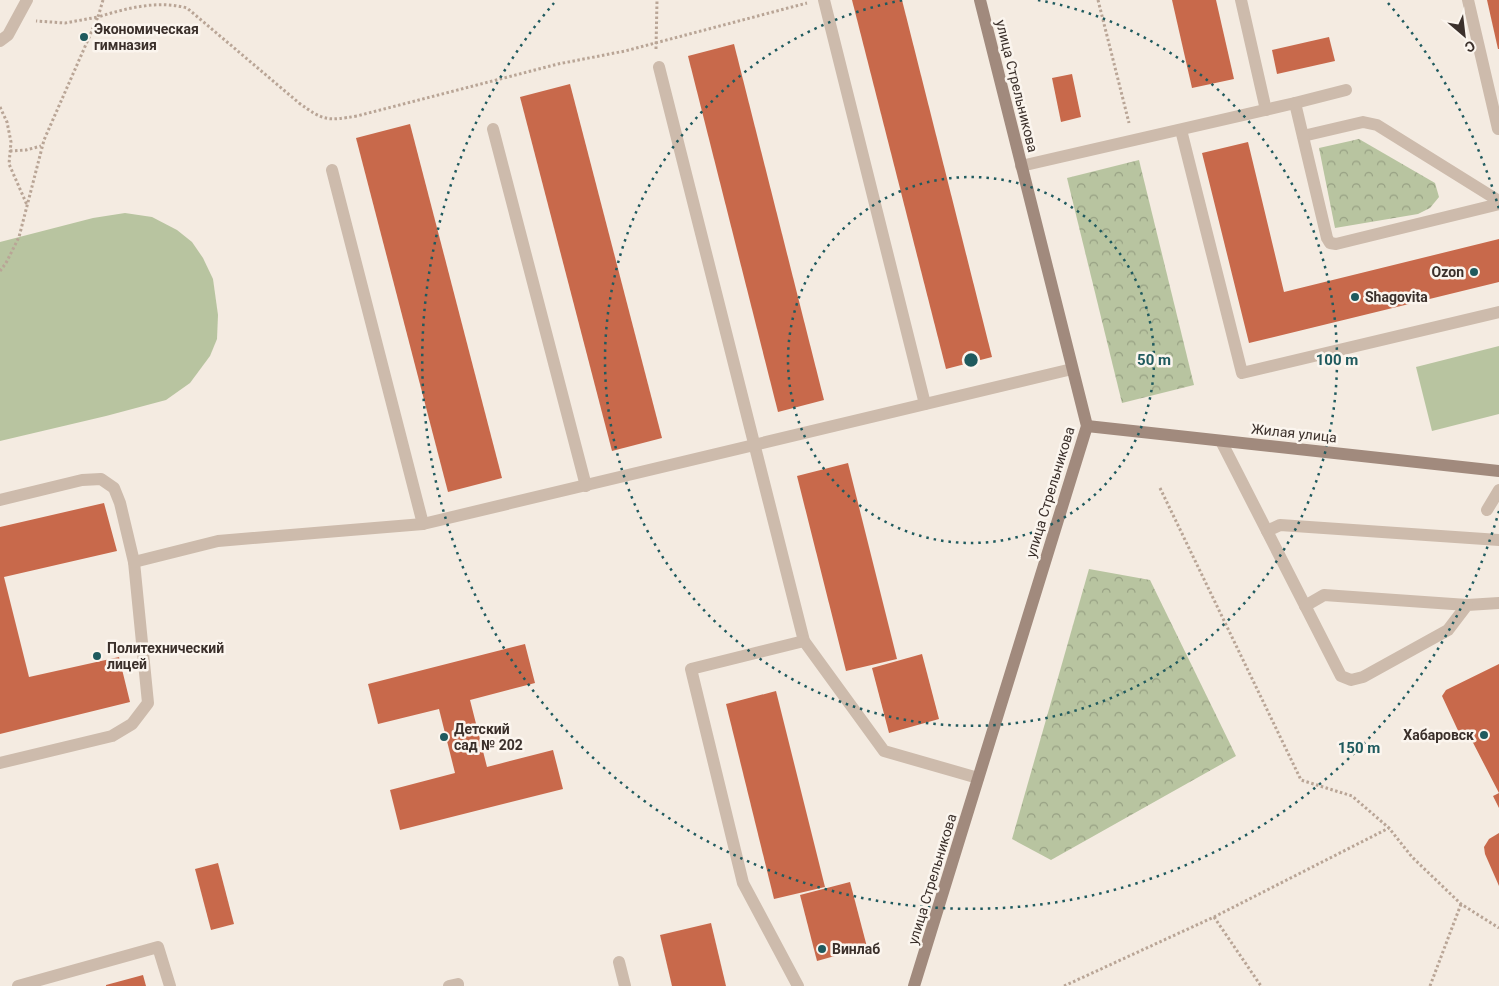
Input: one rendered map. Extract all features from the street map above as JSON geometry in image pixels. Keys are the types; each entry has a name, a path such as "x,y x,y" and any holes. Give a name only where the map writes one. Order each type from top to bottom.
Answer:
{"street":[{"name":"улица Стрельникова","path":"914,986 1087,426 980,0"},
{"name":"Жилая улица","path":"1087,426 1499,471"}],"lane":[{"path":"0,41 8,35 27,0"},
{"path":"824,0 925,404"},
{"path":"1241,0 1266,110"},
{"path":"1468,0 1498,129"},
{"path":"659,67 804,640 884,751 978,778"},
{"path":"1022,166 1346,90"},
{"path":"1295,103 1327,238 1330,243 1336,244 1499,203"},
{"path":"1303,136 1363,122 1377,125 1499,203"},
{"path":"493,129 586,486"},
{"path":"1181,130 1242,373 1499,312"},
{"path":"332,170 423,524"},
{"path":"134,562 218,541 423,524 1072,369"},
{"path":"1220,441 1341,676 1351,680 1363,677 1448,630 1467,604"},
{"path":"0,500 82,480 101,478 114,488 120,503 134,562 148,703 132,724 112,736 0,763"},
{"path":"1487,510 1499,490"},
{"path":"1267,531 1280,525 1499,540"},
{"path":"1305,606 1324,595 1467,604 1499,603"},
{"path":"798,986 743,883 691,668 804,640"},
{"path":"18,986 158,947 170,986"},
{"path":"619,962 625,986"},
{"path":"449,986 458,984 458,986"}],"path":[{"path":"0,271 19,237 42,146 98,17 103,0"},
{"path":"38,22 65,22 98,17 142,3 161,0 177,3 187,8 299,103 317,116 331,120 357,116 558,64 625,51 810,2"},
{"path":"657,0 656,42 659,67"},
{"path":"1098,0 1134,140"},
{"path":"0,107 7,122 11,142 9,164 27,206"},
{"path":"10,151 42,146"},
{"path":"1160,488 1301,780 1352,796 1389,828 1412,857 1461,904 1499,928"},
{"path":"1064,986 1214,916 1389,828"},
{"path":"1430,986 1461,904"},
{"path":"1214,916 1261,986"}],"green space":[{"path":"1359,139 1435,183 1439,197 1430,208 1418,214 1335,228 1319,148"},
{"path":"1139,160 1194,385 1122,403 1067,178"},
{"path":"125,213 152,217 177,230 192,242 203,258 213,279 218,315 217,339 210,356 190,383 166,400 0,441 0,242 93,218"},
{"path":"1499,346 1499,414 1432,431 1416,367"},
{"path":"1089,569 1150,580 1236,756 1051,860 1012,839"}],"building":[{"path":"852,0 902,0 992,357 946,369"},
{"path":"1172,0 1216,0 1234,79 1192,88"},
{"path":"1487,0 1499,0 1499,49 1498,49"},
{"path":"1329,37 1335,61 1277,74 1272,50"},
{"path":"734,44 824,400 778,412 688,56"},
{"path":"1072,74 1081,117 1061,122 1052,78"},
{"path":"570,84 662,438 612,451 520,97"},
{"path":"410,124 502,478 448,492 356,138"},
{"path":"1248,142 1284,292 1499,239 1499,282 1249,343 1202,153"},
{"path":"848,463 897,659 846,671 797,476"},
{"name":"Политехнический лицей","path":"104,503 117,551 4,577 29,677 119,657 130,702 0,734 0,527"},
{"path":"525,644 535,683 470,700 487,767 553,750 563,789 400,830 390,790 455,773 439,709 378,724 368,684"},
{"path":"922,654 939,719 889,733 872,668"},
{"name":"Хабаровск","path":"1499,664 1499,793 1468,733 1461,737 1442,696 1446,690"},
{"path":"776,691 825,887 774,899 726,704"},
{"path":"1499,793 1499,808 1493,796"},
{"path":"1499,833 1499,886 1485,854 1484,847 1489,839"},
{"path":"218,863 234,924 211,930 195,869"},
{"path":"850,882 867,947 817,961 800,895"},
{"path":"711,923 726,986 672,986 660,935"},
{"path":"143,975 146,986 106,986 106,985"}],"place":[{"name":"Экономическая гимназия","path":"84,37"},
{"name":"Ozon","path":"1474,272"},
{"name":"Shagovita","path":"1355,297"},
{"name":"Политехнический лицей","path":"97,656"},
{"name":"Хабаровск","path":"1484,735"},
{"name":"Детский сад № 202","path":"444,737"},
{"name":"Винлаб","path":"822,949"}]}
